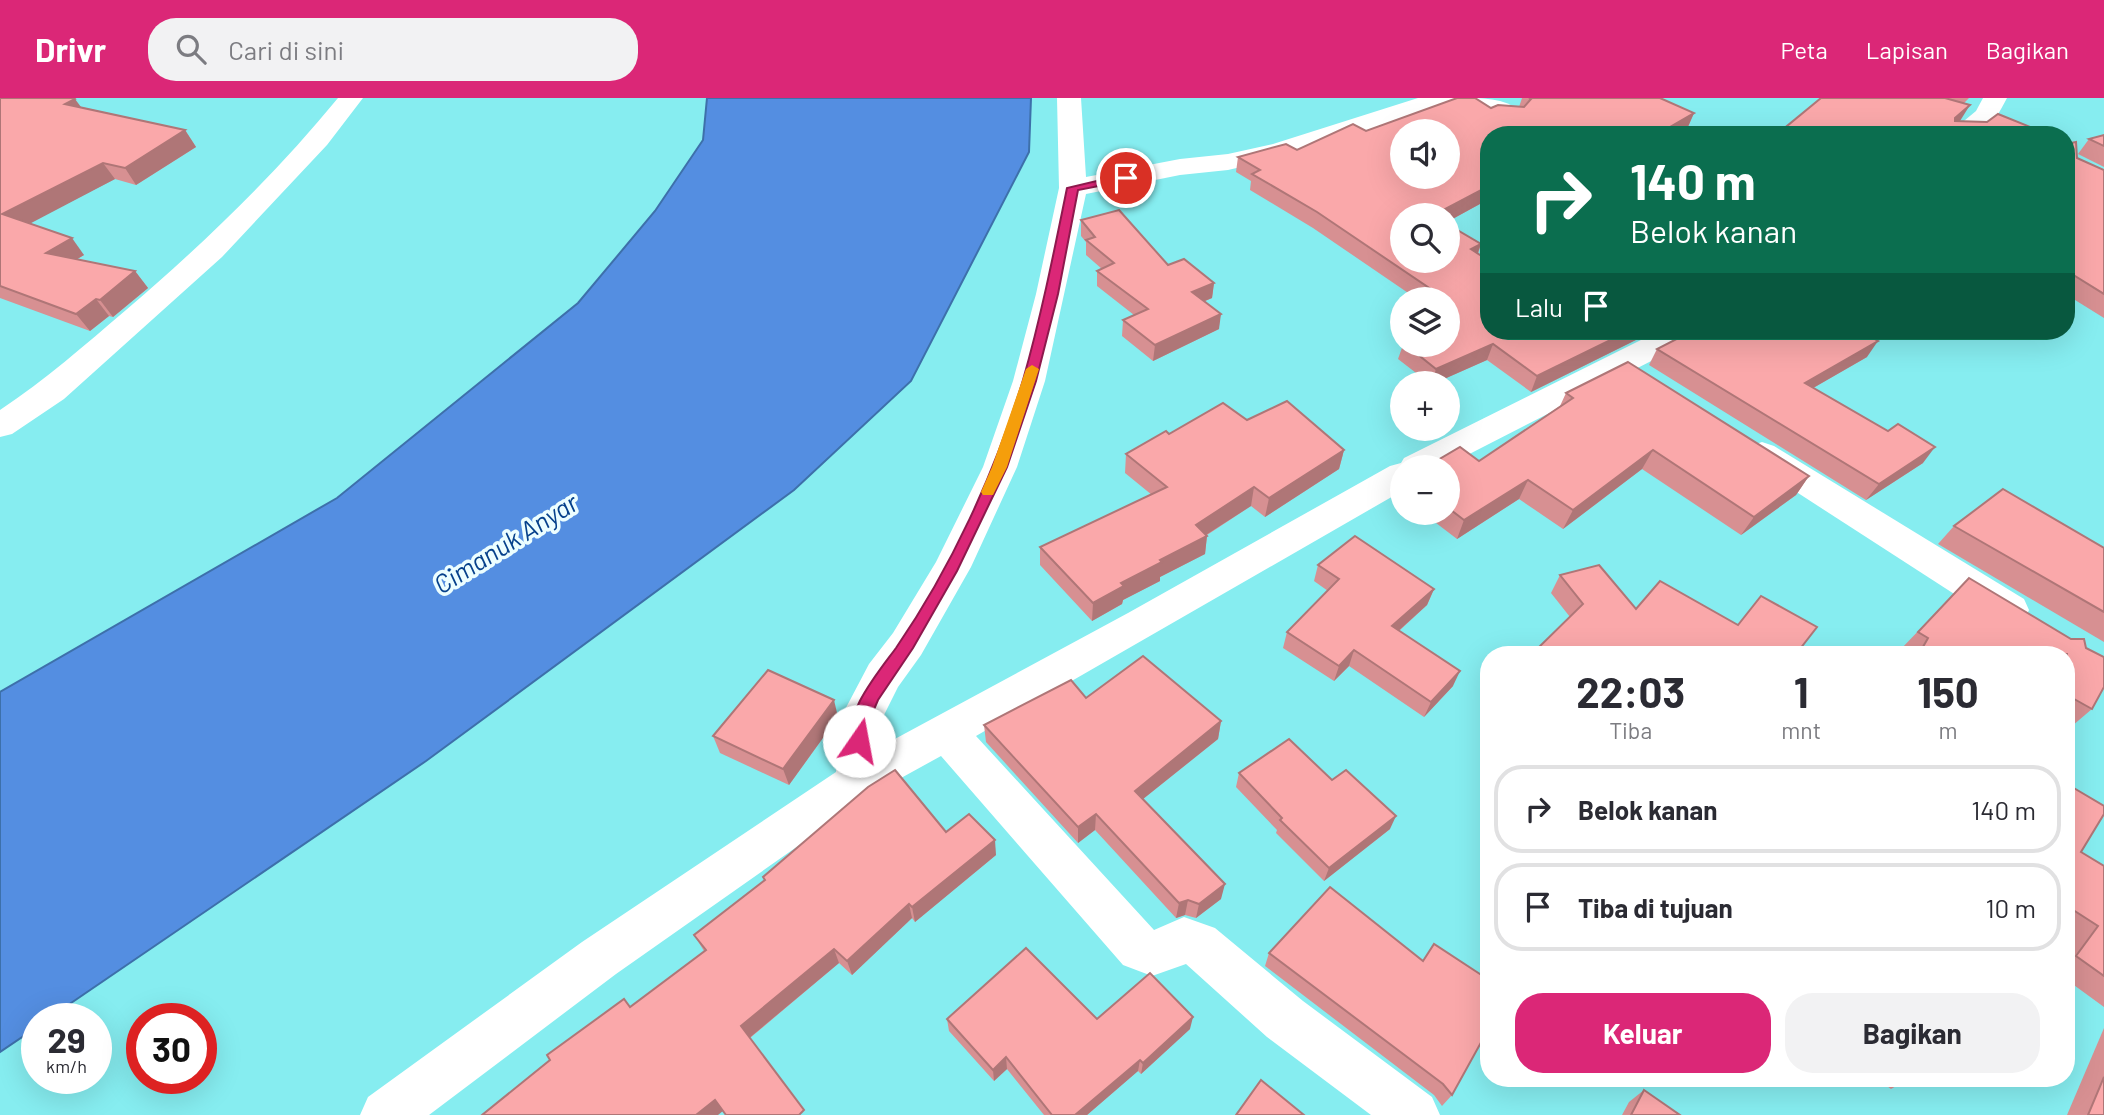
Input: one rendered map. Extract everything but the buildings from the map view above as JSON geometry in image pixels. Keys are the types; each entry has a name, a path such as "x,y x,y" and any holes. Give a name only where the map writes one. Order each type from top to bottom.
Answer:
{"street":[{"path":"0,426 52,391 212,251 318,139 351,98"},
{"path":"857,781 860,721 871,696 907,644 952,567 1000,467 1029,381 1051,294 1073,188 1069,98"},
{"path":"1073,188 1180,167 1228,162 1280,150 1443,98"},
{"path":"1476,98 1510,115"},
{"path":"1970,126 1991,106 2008,126"},
{"path":"1438,455 1667,340"},
{"path":"1621,365 1656,387"},
{"path":"1739,439 2033,623"},
{"path":"386,1115 599,958 857,781 1142,624 1390,482"},
{"path":"945,731 1140,949 1149,954 1161,954 1184,940 1198,944 1284,1019 1414,1115"}],"water":[{"name":"Cimanuk Anyar","path":"707,98 1031,98 1029,152 911,381 794,490 426,761 71,1003 21,1003 21,1038 0,1052 0,692 337,498 578,303 655,211 703,140"}],"slow traffic":[{"path":"988,492 1000,467 1032,369"}],"route":[{"path":"859,741 860,721 871,696 907,644 952,567 1000,467 1029,381 1051,294 1073,188 1126,178"}]}
